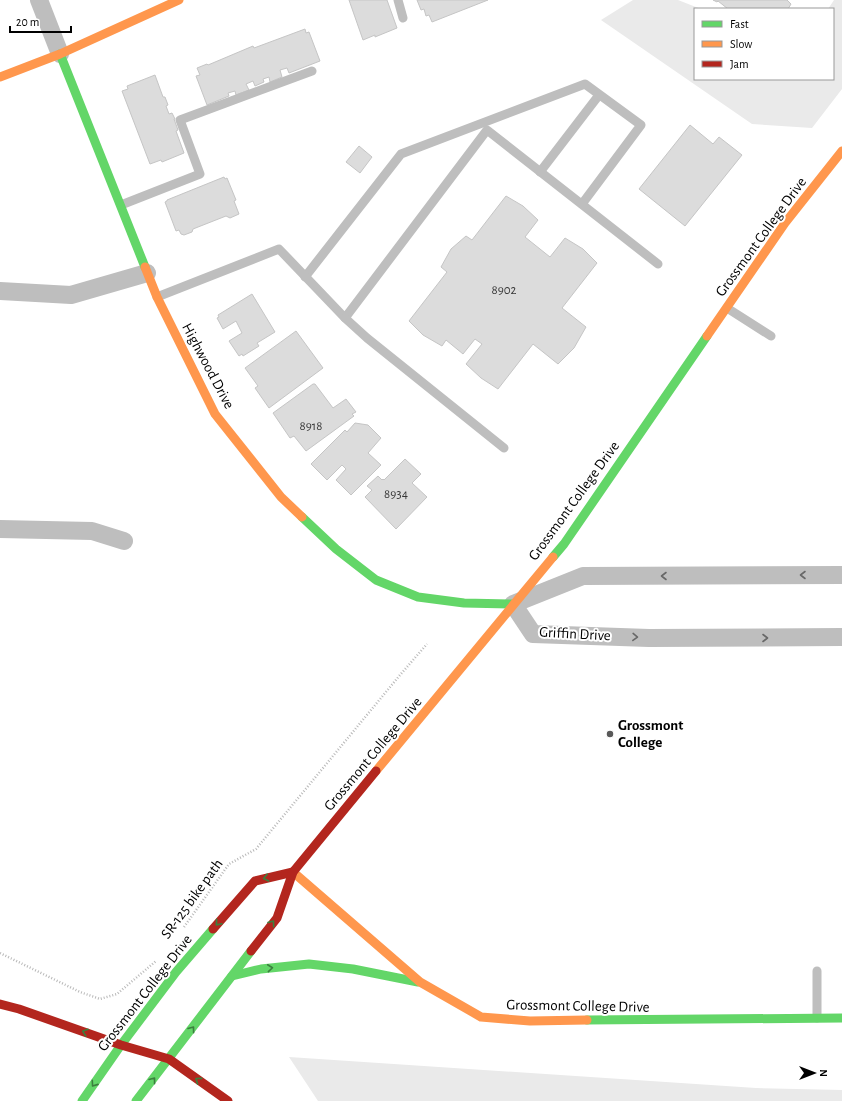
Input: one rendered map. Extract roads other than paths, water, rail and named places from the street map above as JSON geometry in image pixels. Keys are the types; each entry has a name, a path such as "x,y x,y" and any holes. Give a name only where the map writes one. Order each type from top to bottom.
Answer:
{"main road":[{"path":"0,77 60,54 179,0"},
{"name":"Highwood Drive","path":"60,54 157,297 215,414 281,497 336,549 376,580 418,597 464,603 513,604"},
{"name":"Grossmont College Drive","path":"136,1101 277,918 293,872 564,544 785,223 842,150"},
{"name":"Grossmont College Drive","path":"293,872 420,982 481,1017 530,1021 842,1018"},
{"name":"Grossmont College Drive","path":"82,1101 121,1045 176,972 255,881 293,872"},
{"path":"232,976 261,969 309,964 353,969 420,982"},
{"path":"0,1004 19,1009 121,1045 169,1059 228,1101"}],"street":[{"path":"39,0 60,54"},
{"path":"0,291 71,295 147,273"},
{"path":"0,529 92,531 124,541"},
{"path":"513,604 583,576 842,575"},
{"name":"Griffin Drive","path":"513,604 534,634 649,638 842,637"}],"lane":[{"path":"398,0 403,18"},
{"path":"121,205 200,174 180,120 312,71"},
{"path":"305,276 401,154 486,126 585,84 641,125 582,204"},
{"path":"540,172 599,94"},
{"path":"486,126 540,172 658,264"},
{"path":"345,318 486,126"},
{"path":"157,297 279,249 345,318 367,338 504,448"},
{"path":"727,308 771,336"},
{"path":"817,971 817,1018"}],"place":[{"name":"Grossmont College","path":"610,734"}]}
